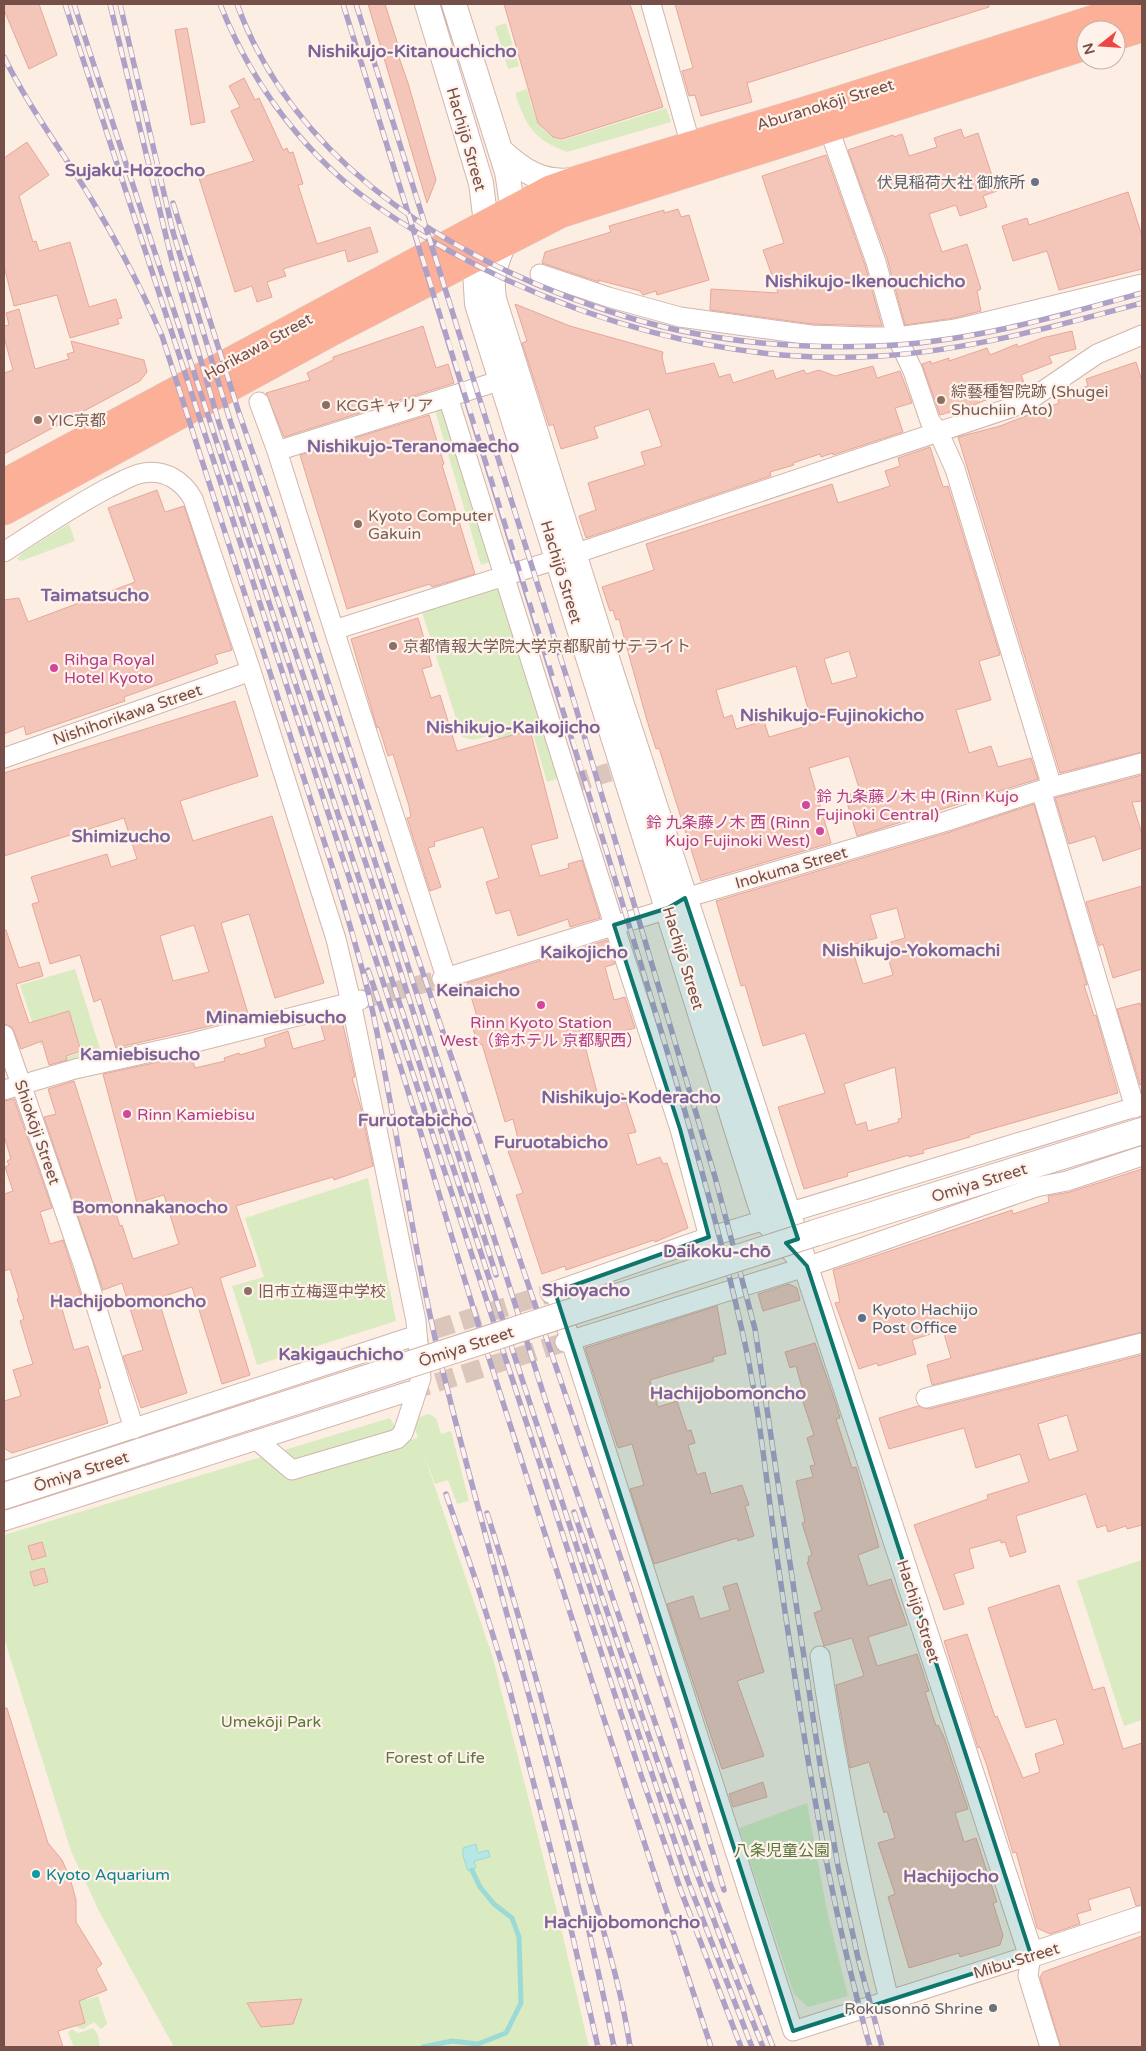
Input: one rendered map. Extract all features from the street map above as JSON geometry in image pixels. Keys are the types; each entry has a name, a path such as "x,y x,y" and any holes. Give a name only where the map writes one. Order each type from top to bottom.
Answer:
{"highway":[{"name":"Aburanokōji Street","path":"512,210 549,190 580,179 691,146 1141,4"},
{"path":"1126,33 1142,28"},
{"name":"Aburanokōji Street","path":"495,233 829,129 1076,49"},
{"name":"Horikawa Street","path":"4,511 189,408 479,256 512,210"},
{"name":"Horikawa Street","path":"4,483 495,233"}],"main road":[{"name":"Omiya Street","path":"815,1233 1140,1115"},
{"name":"Ōmiya Street","path":"4,1496 139,1436 815,1233"}],"street":[{"name":"Hachijō Street","path":"427,4 495,233 494,265 491,282 494,299 566,556 677,903 807,1266 1031,1956"},
{"name":"Hachijō Street","path":"454,4 507,172 512,210"},
{"path":"651,4 691,146"},
{"path":"829,129 876,262 897,337 913,370 930,421 938,431 955,469 1140,1115 709,1237 552,1292 568,1341 807,1266 1036,1187 1067,1181 1142,1156"},
{"path":"500,150 529,174 545,180 558,182 580,179"},
{"name":"Hachijō Street","path":"479,256 475,271 477,304 502,380 566,556 617,770 677,903 766,1221 807,1266"},
{"path":"540,274 608,297 680,317 812,335 897,337 965,327 1142,284"},
{"path":"259,402 277,451 334,630 566,556 1025,403 1097,354 1142,335"},
{"path":"277,451 502,380"},
{"path":"448,397 680,1129 709,1237"},
{"path":"4,552 81,503 135,475 150,472 172,478 184,487 193,500 251,671 355,1001 416,1322 421,1378 403,1433 397,1439 292,1470 258,1441"},
{"name":"Inokuma Street","path":"334,630 444,978 614,925 677,903 947,821 1046,788 1142,763"},
{"name":"Nishihorikawa Street","path":"4,758 251,671"},
{"path":"4,1090 355,1001"},
{"name":"Shiokōji Street","path":"4,1036 22,1084 139,1436 156,1473"},
{"path":"4,1471 139,1436 408,1338"},
{"name":"Mibu Street","path":"568,1341 793,2031 1031,1956 1142,1918"},
{"path":"926,1398 1142,1343"},
{"path":"4,1521 410,1391"},
{"path":"820,1656 845,1811 889,2000"},
{"path":"1031,1956 1028,1976 1050,2047"}],"highlighted area":[{"path":"685,898 798,1239 786,1243 807,1266 1031,1955 793,2031 555,1292 709,1237 680,1129 614,925 668,908"}],"green space":[{"path":"506,23 519,66 508,69 495,27"},
{"path":"527,89 538,121 542,127 547,133 563,140 666,108 671,122 567,152 546,142 527,123 515,93"},
{"path":"443,404 496,560 481,565 434,407"},
{"path":"69,524 75,541 21,561 17,559 22,553"},
{"path":"502,587 560,778 547,782 533,734 504,743 494,734 474,740 462,737 422,612"},
{"path":"75,969 101,1052 60,1062 59,1059 82,1052 69,1011 39,1020 46,1043 40,1045 20,985"},
{"path":"368,1178 396,1321 257,1365 232,1286 264,1277 245,1218"},
{"name":"Umekōji Park","path":"429,1414 436,1418 441,1434 451,1431 469,1501 457,1504 448,1480 435,1484 423,1452 493,1658 589,2047 174,2047 99,1911 71,1851 4,1638 4,1535 390,1418 404,1442 418,1438 413,1423 416,1418"},
{"path":"1142,1560 1142,1720 1124,1726 1077,1581"},
{"name":"八条児童公園","path":"807,1803 827,1911 848,1996 808,2007 794,1994 739,1828"},
{"path":"83,1992 85,2000 98,1996 107,2024 101,2029 94,2022 83,2029 78,2028 71,2021 64,1996"},
{"path":"93,2028 98,2035 100,2047 74,2047 68,2033 71,2029 79,2033"}],"water":[{"path":"476,1844 478,1853 488,1850 490,1857 474,1861 476,1868 468,1871 463,1856 463,1848"}],"building":[{"path":"4,4 39,4 57,55 29,69 4,10"},
{"path":"368,4 385,4 398,45 395,46 408,83 436,180 427,203"},
{"path":"504,4 630,4 663,107 562,139 553,137 538,123"},
{"path":"675,4 989,4 989,7 747,83 752,102 701,116 695,95 689,96 682,71 693,68"},
{"path":"187,28 205,122 191,125 175,30"},
{"path":"244,78 255,100 259,98 283,150 287,148 289,153 293,152 303,184 298,185 317,244 370,227 378,252 348,262 345,250 283,269 286,276 267,282 272,297 257,302 252,286 235,292 199,178 254,161 231,111 240,107 229,86"},
{"path":"961,129 964,138 978,133 997,191 983,196 987,207 960,216 956,205 929,214 942,252 967,244 981,289 977,291 981,311 954,318 905,325 887,258 848,150 893,135 894,137 902,134 909,156 937,147 934,138"},
{"path":"27,142 49,175 19,196 33,242 36,241 39,251 70,242 89,307 116,299 122,318 117,319 119,324 70,338 57,295 14,306 4,266 4,158"},
{"path":"826,155 865,265 882,326 812,324 710,310 711,289 778,293 763,250 784,243 762,176"},
{"path":"1128,192 1142,236 1142,269 1059,290 1047,251 1013,261 1002,226 1027,218 1029,225"},
{"path":"678,209 681,217 689,215 709,280 657,295 656,291 643,295 640,291 598,280 599,282 542,263 545,252 611,232 609,226 664,210 664,213"},
{"path":"515,304 570,326 663,352 662,357 666,374 714,363 719,377 730,374 733,383 773,370 776,379 804,370 806,374 819,370 835,376 873,366 877,378 900,371 912,403 895,408 903,432 833,455 833,453 821,457 820,454 793,463 794,465 770,472 771,476 586,538 579,516 596,510 588,483 645,465 641,452 662,446 649,409 594,427 598,438 561,449 553,424 549,426 522,343 527,341"},
{"name":"YIC京都","path":"19,309 35,369 69,359 67,354 74,352 71,341 144,360 147,372 140,381 4,454 4,373 13,370 4,337 4,326 9,325 6,313"},
{"path":"423,326 436,368 448,364 454,383 284,437 266,393 310,380 307,373 333,360 333,357"},
{"path":"1072,331 1076,349 1049,356 1052,363 1021,375 1025,385 950,414 950,412 940,415 922,364 931,361 931,364 949,358 949,361 987,348 990,355 1017,344 1018,347 1042,338"},
{"path":"1136,362 1142,381 1142,752 1060,773 958,437 1000,426 1059,403 1058,400 1073,395 1072,391 1088,386 1086,379"},
{"path":"429,415 475,574 432,587 430,584 347,609 300,455"},
{"path":"930,447 943,487 948,486 1000,655 979,661 991,700 956,710 969,753 991,746 998,767 1031,758 1038,779 857,836 845,796 860,791 849,756 809,768 831,843 701,881 659,748 656,749 619,619 616,620 613,610 610,611 602,587 654,570 646,544 832,484 838,503 890,486 885,471 900,466 898,458","holes":["849,651 857,677 832,684 824,659","796,666 810,716 808,717 810,725 769,737 764,721 736,729 732,715 724,718 716,690"]},
{"path":"157,490 165,512 184,506 232,650 215,655 218,663 124,697 125,701 26,735 24,726 4,734 4,600 19,598 28,622 135,582 108,508"},
{"path":"418,618 432,666 422,669 431,698 440,695 457,751 530,730 558,838 531,845 540,876 569,868 568,864 582,860 600,918 570,927 568,919 518,936 510,910 496,914 486,882 499,878 483,827 434,842 435,846 428,848 441,887 430,891 407,818 411,817 409,806 393,754 388,756 379,727 377,728 351,639"},
{"path":"235,701 258,776 180,801 193,841 272,816 324,983 275,998 249,914 221,923 249,1017 116,1048 101,999 94,1002 80,955 50,964 32,904 39,902 31,877 107,854 111,867 137,859 124,818 4,856 4,773","holes":["194,925 209,972 173,981 160,936"]},
{"path":"1142,775 1142,801 1132,802 1142,834 1142,848 1103,861 1095,836 1069,844 1055,798"},
{"path":"1034,804 1087,985 1084,985 1094,1016 1096,1015 1118,1093 970,1135 970,1137 923,1150 924,1153 909,1157 909,1155 847,1173 848,1176 804,1189 778,1107 825,1093 805,1033 763,1046 745,985 741,986 716,901 950,832","holes":["897,908 905,938 884,944 893,975 863,984 851,945 877,938 870,915","895,1067 902,1118 898,1119 899,1122 868,1131 866,1122 856,1125 844,1084"]},
{"path":"1142,886 1142,969 1113,978 1103,944 1099,946 1086,902"},
{"path":"4,930 6,930 19,968 39,962 43,976 16,984 29,1023 69,1011 81,1051 66,1056 67,1060 49,1065 42,1041 21,1049 12,1027 4,1024"},
{"path":"607,940 615,964 605,967 614,1000 625,997 635,1028 584,1042 599,1100 623,1093 636,1132 628,1134 637,1165 660,1157 663,1164 667,1163 688,1228 655,1242 654,1240 566,1270 565,1266 542,1274 516,1195 523,1193 508,1151 520,1147 513,1119 505,1122 482,1044 478,1045 471,1022 478,1020 467,983"},
{"path":"1140,1003 1142,1010 1142,1084 1140,1085 1117,1009"},
{"path":"341,1016 355,1077 352,1078 361,1108 373,1166 334,1180 333,1177 236,1206 256,1266 220,1278 250,1375 222,1384 192,1287 158,1298 187,1393 141,1408 123,1356 143,1350 122,1283 103,1290 44,1117 56,1114 48,1089 74,1081 120,1226 122,1225 133,1259 179,1244 164,1195 137,1203 103,1074 191,1055 195,1068 225,1061 224,1058 239,1053 240,1055 266,1047 264,1039 288,1031 293,1049 325,1040 320,1022"},
{"path":"14,1099 52,1208 40,1212 50,1244 63,1240 81,1295 60,1302 74,1350 88,1346 101,1388 98,1389 108,1423 12,1453 4,1448 4,1401 21,1396 13,1370 33,1364 20,1321 24,1319 10,1269 4,1271 4,1194 13,1191 5,1167 9,1165 7,1161 11,1159 4,1136 4,1101"},
{"path":"1142,1169 1142,1332 932,1385 927,1365 951,1358 943,1330 912,1340 916,1354 878,1366 877,1363 859,1369 835,1303 840,1302 833,1270 1012,1210 1013,1214 1049,1202 1048,1196 1070,1192"},
{"path":"789,1284 797,1288 800,1300 763,1311 758,1294"},
{"path":"717,1306 726,1354 713,1357 714,1361 650,1380 658,1407 677,1401 687,1431 691,1430 695,1443 688,1445 697,1475 705,1472 711,1494 742,1485 749,1505 745,1506 754,1536 738,1541 737,1538 654,1564 630,1489 644,1485 632,1444 618,1448 585,1348"},
{"path":"815,1343 837,1407 840,1418 836,1419 852,1468 856,1467 879,1547 858,1555 868,1586 891,1579 907,1625 868,1637 877,1666 917,1654 929,1691 925,1692 936,1726 938,1725 944,1737 968,1809 955,1813 964,1842 976,1838 997,1902 993,1903 1003,1935 1000,1945 960,1957 959,1953 909,1968 888,1897 895,1894 878,1843 895,1838 887,1811 884,1813 869,1762 850,1768 838,1698 836,1685 864,1676 852,1638 824,1646 814,1613 822,1610 807,1562 809,1562 808,1557 812,1555 802,1523 805,1522 796,1481 813,1477 810,1466 815,1465 807,1438 814,1435 801,1396 804,1395 796,1366 790,1368 785,1352"},
{"path":"1142,1355 1142,1525 1127,1529 1126,1526 1108,1532 1106,1525 1097,1528 1086,1494 1016,1516 1026,1552 1010,1557 1005,1542 1001,1543 1001,1540 969,1549 974,1568 954,1574 964,1604 944,1610 914,1525 988,1499 987,1495 1029,1482 1020,1454 976,1468 964,1428 889,1449 879,1418 918,1406 929,1409","holes":["1067,1415 1078,1451 1049,1460 1038,1424"]},
{"path":"42,1542 46,1556 32,1560 28,1546"},
{"path":"44,1568 48,1582 34,1586 30,1572"},
{"path":"737,1583 764,1672 737,1681 764,1756 722,1769 667,1604 693,1596 700,1619 730,1610 723,1587"},
{"path":"1059,1585 1093,1690 1104,1687 1123,1749 1142,1743 1142,1905 1136,1906 1130,1887 1088,1900 1091,1910 1077,1914 1080,1924 1050,1934 1037,1928 1016,1852 1013,1853 986,1763 980,1747 978,1748 944,1641 967,1634 995,1717 997,1716 1023,1778 1040,1772 1035,1754 1064,1744 1056,1719 1026,1728 988,1608"},
{"name":"Kyoto Aquarium","path":"4,1708 7,1708 48,1843 62,1860 70,1878 76,1900 76,1922 102,1964 96,1969 107,1990 79,2001 85,2023 58,2031 63,2047 4,2047"},
{"path":"763,1782 767,1797 733,1807 729,1794"},
{"path":"1142,1936 1142,2047 1061,2047 1040,1977 1043,1972"},
{"path":"302,1999 293,2024 261,2027 247,2003"}],"waterway":[{"path":"423,2047 452,2041 478,2044 506,2033 521,2003 519,1937 512,1918 494,1904 480,1887 472,1870"}],"tunnel":[{"path":"571,784 610,772"},
{"path":"360,1000 442,979"},
{"path":"408,1338 550,1293"},
{"path":"410,1391 565,1342"}],"railway":[{"path":"65,4 642,1778 681,1891 741,2047"},
{"path":"74,4 609,1646 688,1881 752,2047"},
{"path":"110,4 172,261 219,423 377,897 496,1275"},
{"path":"120,4 173,232 229,417 346,770 546,1402 709,1881 773,2047"},
{"path":"220,4 243,54 272,100 305,143 344,181 377,207 413,230 487,271 540,295 595,315 651,332 708,345 766,353 824,357 881,356 980,343 1142,303"},
{"path":"237,4 264,63 301,116 344,163 394,204 449,240 507,271 566,296 627,317 688,332 750,342 813,346 876,346 910,344 977,334 1044,320 1142,293"},
{"path":"343,4 576,749 712,1207 753,1383 795,1681 827,1865 854,1986 870,2047"},
{"path":"356,4 570,688 715,1177 755,1329 820,1764 838,1866 858,1958 882,2047"},
{"path":"4,57 25,96 105,223 131,271 162,336 332,866 359,957 373,1013 423,1283 443,1372 555,1793 596,1962 614,2047"},
{"path":"173,203 239,413 274,514 398,899 623,1565 677,1732 724,1890"},
{"path":"368,970 417,1120 477,1321 711,2047"},
{"path":"446,1494 478,1587 509,1687 571,1929 598,2047"},
{"path":"574,1512 688,1848 763,2047"},
{"path":"487,1513 514,1599 616,1976 630,2047"}],"place":[{"name":"伏見稲荷大社 御旅所","path":"1035,182"},
{"name":"綜藝種智院跡 (Shugei Shuchiin Ato)","path":"941,400"},
{"name":"KCGキャリア","path":"326,405"},
{"name":"YIC京都","path":"38,420"},
{"name":"Kyoto Computer Gakuin","path":"358,524"},
{"name":"京都情報大学院大学京都駅前サテライト","path":"393,646"},
{"name":"Rihga Royal Hotel Kyoto","path":"54,668"},
{"name":"鈴 九条藤ノ木 中 (Rinn Kujo Fujinoki Central)","path":"806,805"},
{"name":"鈴 九条藤ノ木 西 (Rinn Kujo Fujinoki West)","path":"820,831"},
{"name":"Rinn Kyoto Station West（鈴ホテル 京都駅西）","path":"541,1005"},
{"name":"Rinn Kamiebisu","path":"127,1114"},
{"name":"旧市立梅逕中学校","path":"248,1291"},
{"name":"Kyoto Hachijo Post Office","path":"862,1318"},
{"name":"Kyoto Aquarium","path":"36,1874"},
{"name":"Rokusonnō Shrine","path":"993,2008"}],"district":[{"name":"Nishikujo-Kitanouchicho","path":"412,51"},
{"name":"Sujaku-Hozocho","path":"135,170"},
{"name":"Nishikujo-Ikenouchicho","path":"865,281"},
{"name":"Nishikujo-Teranomaecho","path":"413,446"},
{"name":"Taimatsucho","path":"95,595"},
{"name":"Nishikujo-Fujinokicho","path":"832,715"},
{"name":"Nishikujo-Kaikojicho","path":"513,727"},
{"name":"Shimizucho","path":"121,836"},
{"name":"Nishikujo-Yokomachi","path":"911,950"},
{"name":"Kaikojicho","path":"584,952"},
{"name":"Keinaicho","path":"478,990"},
{"name":"Minamiebisucho","path":"276,1017"},
{"name":"Kamiebisucho","path":"140,1054"},
{"name":"Nishikujo-Koderacho","path":"631,1097"},
{"name":"Furuotabicho","path":"415,1120"},
{"name":"Furuotabicho","path":"551,1142"},
{"name":"Bomonnakanocho","path":"150,1207"},
{"name":"Daikoku-chō","path":"717,1251"},
{"name":"Shioyacho","path":"586,1290"},
{"name":"Hachijobomoncho","path":"128,1301"},
{"name":"Kakigauchicho","path":"341,1354"},
{"name":"Hachijobomoncho","path":"728,1393"},
{"name":"Hachijocho","path":"951,1876"},
{"name":"Hachijobomoncho","path":"622,1922"}],"park label":[{"name":"Forest of Life","path":"435,1757"}]}
